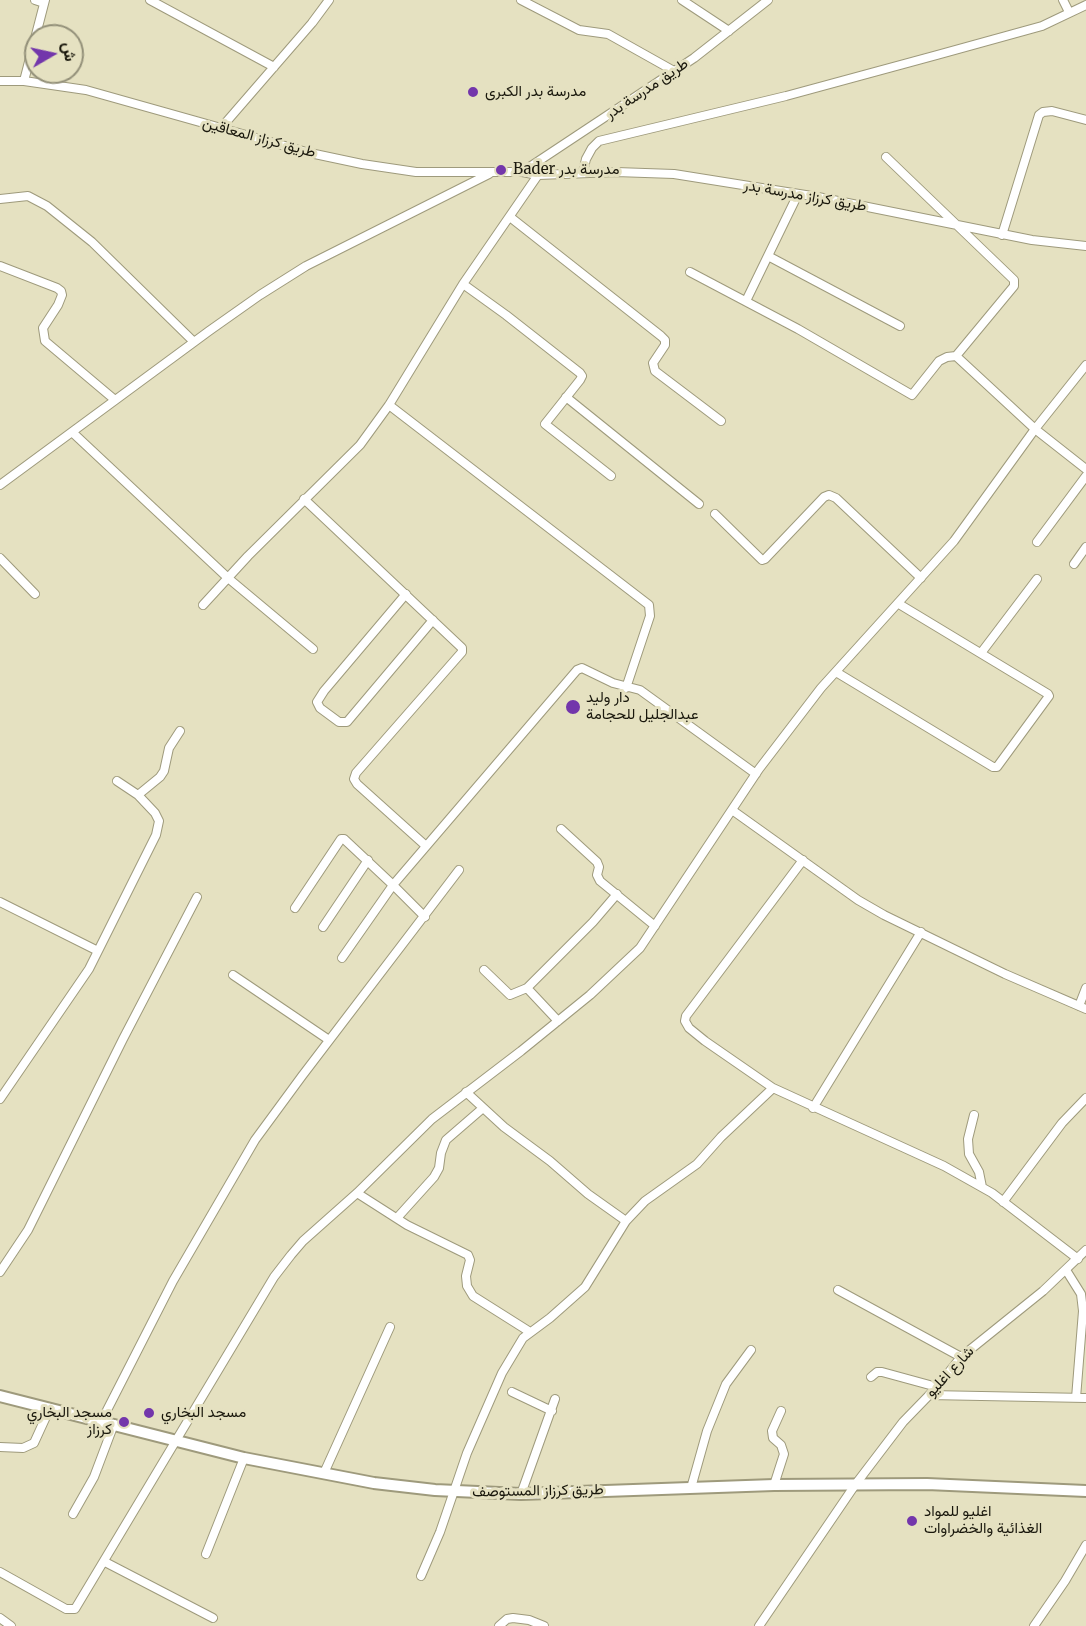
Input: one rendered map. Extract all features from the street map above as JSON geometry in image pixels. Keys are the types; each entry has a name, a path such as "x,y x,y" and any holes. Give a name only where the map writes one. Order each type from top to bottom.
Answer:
{"main road":[{"name":"طريق كرزاز المستوصف","path":"0,1396 102,1420 244,1458 374,1483 453,1491 521,1494 774,1485 927,1485 1086,1491"}],"street":[{"path":"35,0 45,1 39,24"},
{"path":"150,0 274,67"},
{"path":"221,128 312,23 328,0"},
{"path":"521,0 579,30 608,34 674,71"},
{"path":"682,0 729,31"},
{"name":"طريق مدرسة بدر","path":"522,172 674,71 768,0"},
{"path":"1064,0 1069,12"},
{"path":"583,172 586,159 599,141 786,96 937,56 1042,26 1086,4"},
{"name":"طريق كرزاز المعاقين","path":"0,81 24,81"},
{"name":"طريق كرزاز المعاقين","path":"45,84 86,90 310,153 362,164 416,172 522,172"},
{"path":"1002,235 1039,116 1043,112 1052,111 1086,120"},
{"path":"690,272 912,395 939,361 956,356 1014,286 1014,280 886,157"},
{"name":"طريق كرزاز مدرسة بدر","path":"522,172 538,175 583,172 674,174 798,194 1002,235 1086,246"},
{"path":"0,485 260,295 306,266 490,173"},
{"path":"203,605 304,499 360,445 389,405 463,284 538,175"},
{"path":"746,301 798,194"},
{"path":"0,199 28,195 47,206 92,242 194,342"},
{"path":"510,217 661,336 665,340 665,345 653,363 655,371 721,421"},
{"path":"768,256 900,326"},
{"path":"0,266 61,291 62,295 58,305 43,328 45,341 115,400"},
{"path":"463,284 580,373 582,376 580,380 545,424 611,476"},
{"path":"956,356 1035,429 1086,469"},
{"path":"0,1572 66,1609 75,1609 80,1604 274,1277 303,1241 357,1193 432,1119 590,995 640,948 756,774 821,688 954,541 1035,429 1083,375 1086,364"},
{"path":"566,397 699,504"},
{"path":"389,405 649,605 650,615 626,688"},
{"path":"72,432 228,578 313,649"},
{"path":"1038,542 1086,476"},
{"path":"715,514 762,560 824,497 829,495 836,498 921,578"},
{"path":"304,499 461,645 462,652 356,773 354,779 426,846"},
{"path":"1074,564 1086,547"},
{"path":"0,558 35,594"},
{"path":"981,653 1037,579"},
{"path":"406,594 324,692 317,702 320,708 339,722 347,722 433,620"},
{"path":"836,672 995,767 1049,696 1048,694 898,604"},
{"path":"342,958 393,885 577,670 588,669 626,688 640,690 756,774"},
{"path":"138,795 164,771 169,748 180,731"},
{"path":"0,1099 89,969 156,835 159,821 155,813 138,795 117,781"},
{"path":"732,810 858,900 884,915 1005,974 1082,1007 1086,988"},
{"path":"561,829 595,859 599,867 597,875 600,881 655,926"},
{"path":"295,908 341,839 347,840 425,917"},
{"path":"323,927 368,860"},
{"path":"803,860 686,1016 685,1021 689,1028 772,1088 944,1166 982,1187 1078,1260"},
{"path":"102,1420 173,1281 255,1140 459,870"},
{"path":"484,970 510,995 527,988 593,922 616,894"},
{"path":"0,1272 28,1230 197,897"},
{"path":"0,902 98,951"},
{"path":"813,1108 921,932"},
{"path":"233,975 329,1040"},
{"path":"527,988 558,1021"},
{"path":"421,1576 441,1532 453,1491 502,1373 523,1338 585,1287 626,1221 653,1194 697,1164 772,1088"},
{"path":"466,1092 504,1127 550,1161 588,1194 626,1221"},
{"path":"1003,1202 1062,1123 1086,1098"},
{"path":"397,1218 434,1177 439,1168 446,1140 483,1108"},
{"path":"974,1115 968,1140 969,1154 979,1172 982,1187"},
{"path":"357,1193 397,1218 468,1256 470,1260 466,1276 467,1286 473,1296 530,1332"},
{"name":"شارع اغليو","path":"759,1626 855,1485 903,1422 937,1387 961,1357 1078,1260 1086,1250"},
{"path":"1066,1270 1077,1284 1082,1302 1076,1398"},
{"path":"838,1290 961,1357"},
{"path":"324,1473 390,1327"},
{"path":"692,1488 707,1431 726,1384 752,1350"},
{"path":"871,1377 877,1372 882,1372 937,1387"},
{"path":"512,1392 552,1411"},
{"path":"929,1395 1086,1398"},
{"path":"521,1494 555,1400"},
{"path":"0,1448 24,1448 34,1443 50,1407"},
{"path":"774,1485 784,1454 781,1445 773,1438 772,1431 781,1411"},
{"path":"73,1514 94,1477 114,1424"},
{"path":"206,1554 244,1458"},
{"path":"1034,1626 1086,1545"},
{"path":"105,1562 213,1618"},
{"path":"0,1618 11,1626"},
{"path":"500,1626 507,1619 513,1618 529,1620 544,1626"}],"place":[{"name":"مدرسة بدر الكبرى","path":"473,92"},
{"name":"Bader مدرسة بدر","path":"501,170"},
{"name":"دار وليد عبدالجليل للحجامة","path":"573,707"},
{"name":"مسجد البخاري","path":"149,1413"},
{"name":"مسجد البخاري كرزاز","path":"124,1422"},
{"name":"اغليو للمواد الغذائية والخضراوات","path":"912,1521"}]}
